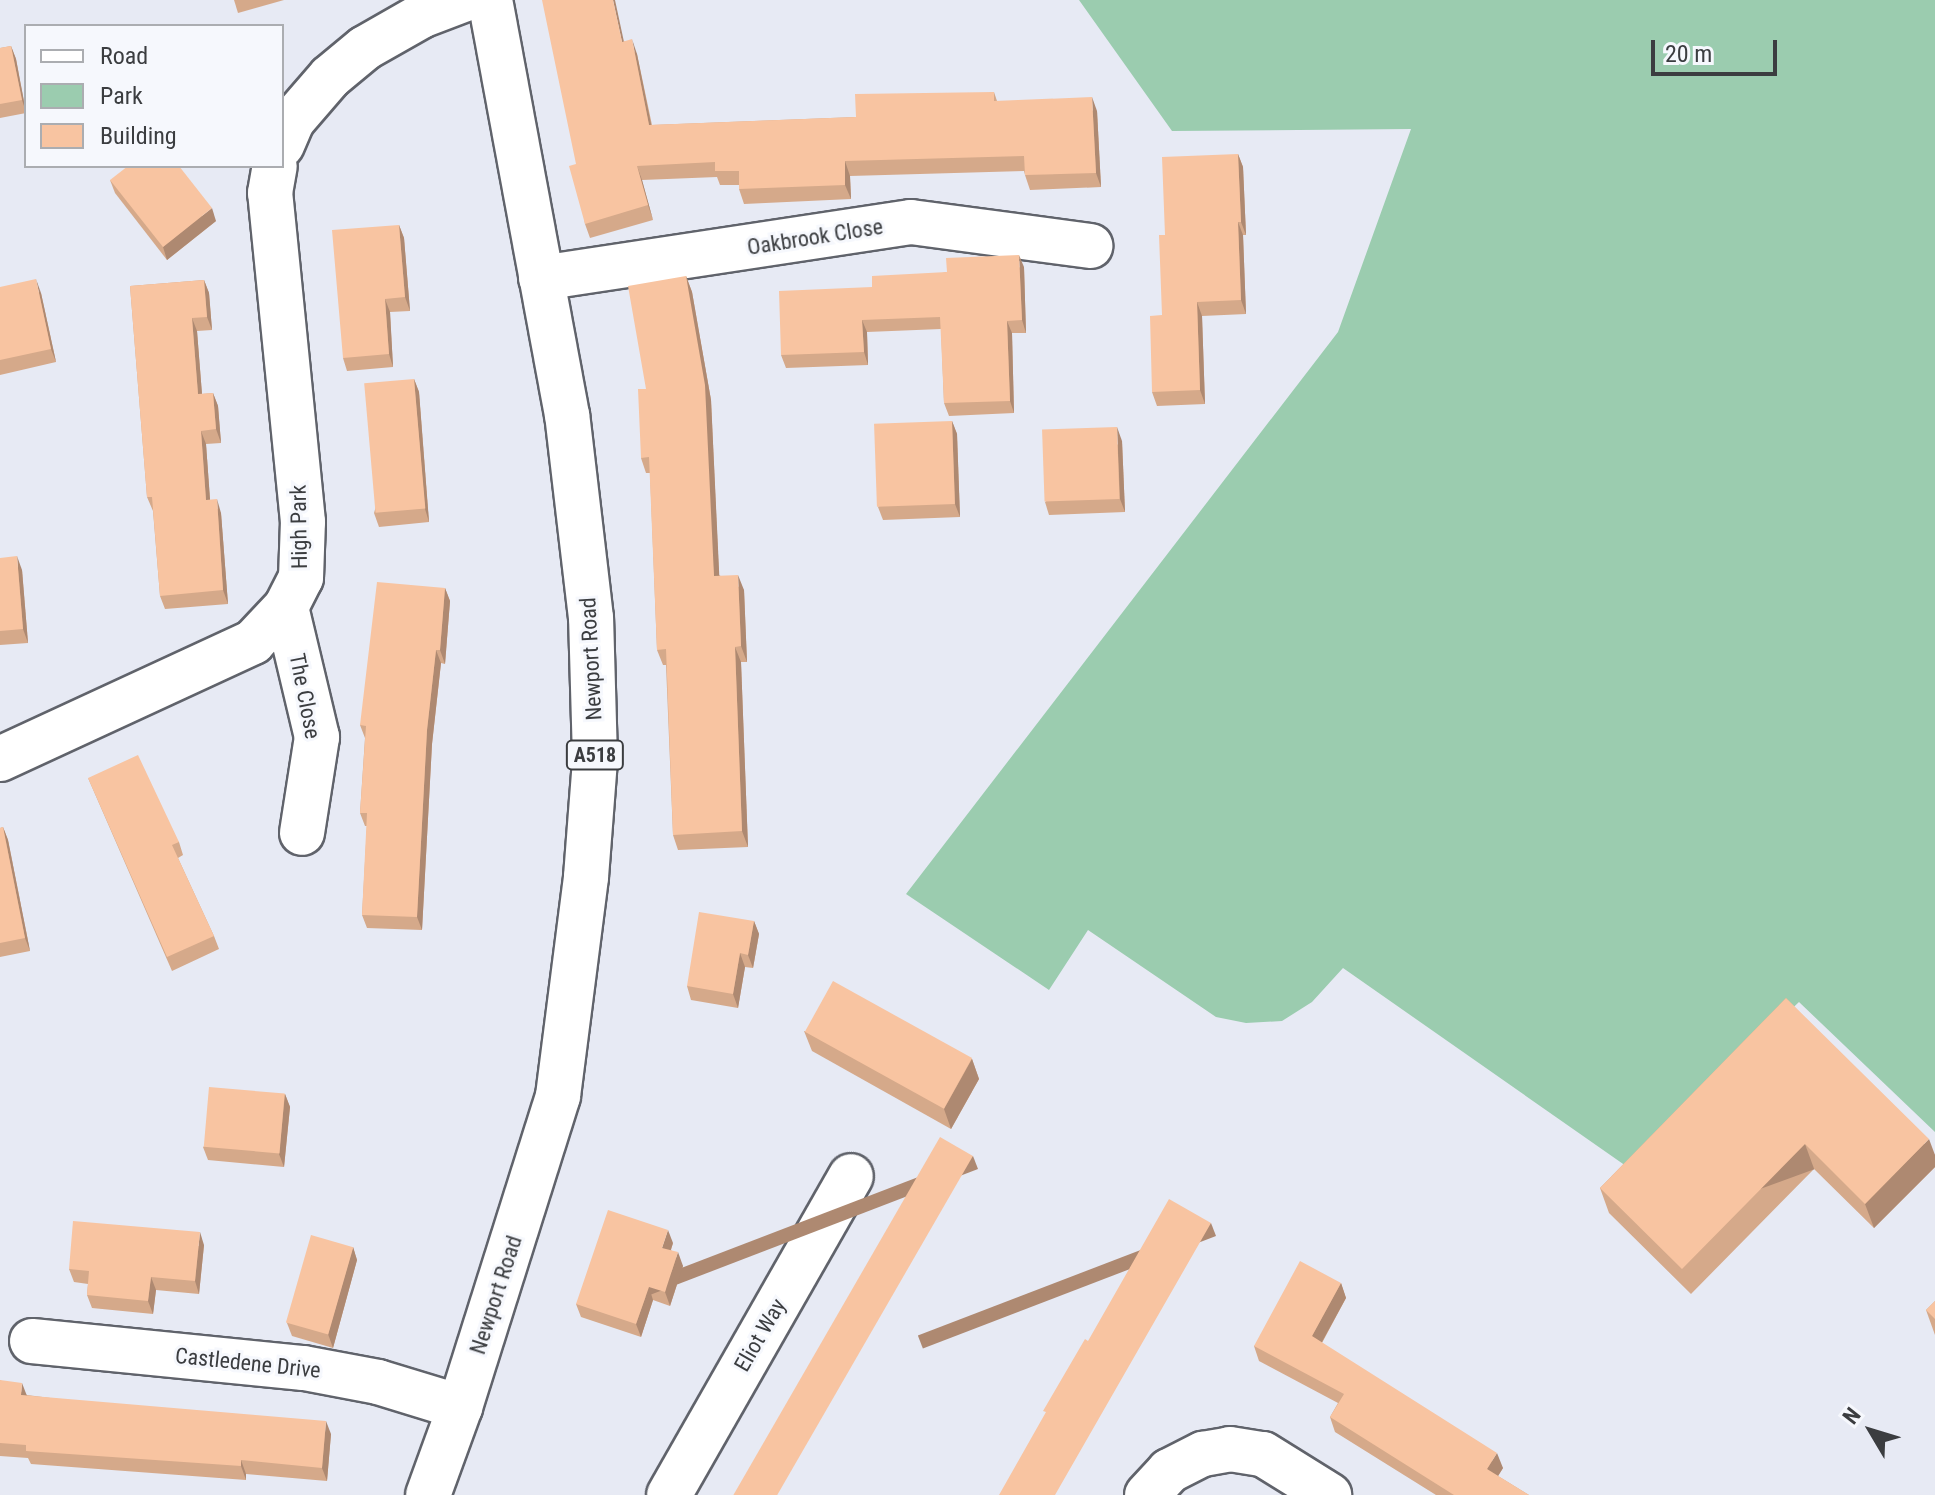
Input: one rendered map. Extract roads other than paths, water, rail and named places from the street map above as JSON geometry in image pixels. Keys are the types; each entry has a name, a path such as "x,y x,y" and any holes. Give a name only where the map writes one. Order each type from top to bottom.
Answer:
{"main road":[{"path":"284,140 292,121 330,77 365,48 421,16 463,0"},
{"name":"Newport Road","path":"428,1495 460,1407 558,1096 586,877 595,759 591,618 567,415 490,0"},
{"name":"High Park","path":"0,759 253,642 286,607 301,578 303,522 270,193 275,168"},
{"name":"Oakbrook Close","path":"541,278 911,222 1090,246"},
{"name":"The Close","path":"286,607 317,737 302,833"},
{"name":"Eliot Way","path":"669,1495 851,1176"},
{"name":"Castledene Drive","path":"32,1341 304,1368 378,1382 460,1407"},
{"path":"1147,1495 1169,1471 1203,1454 1230,1449 1263,1454 1329,1495"}]}
